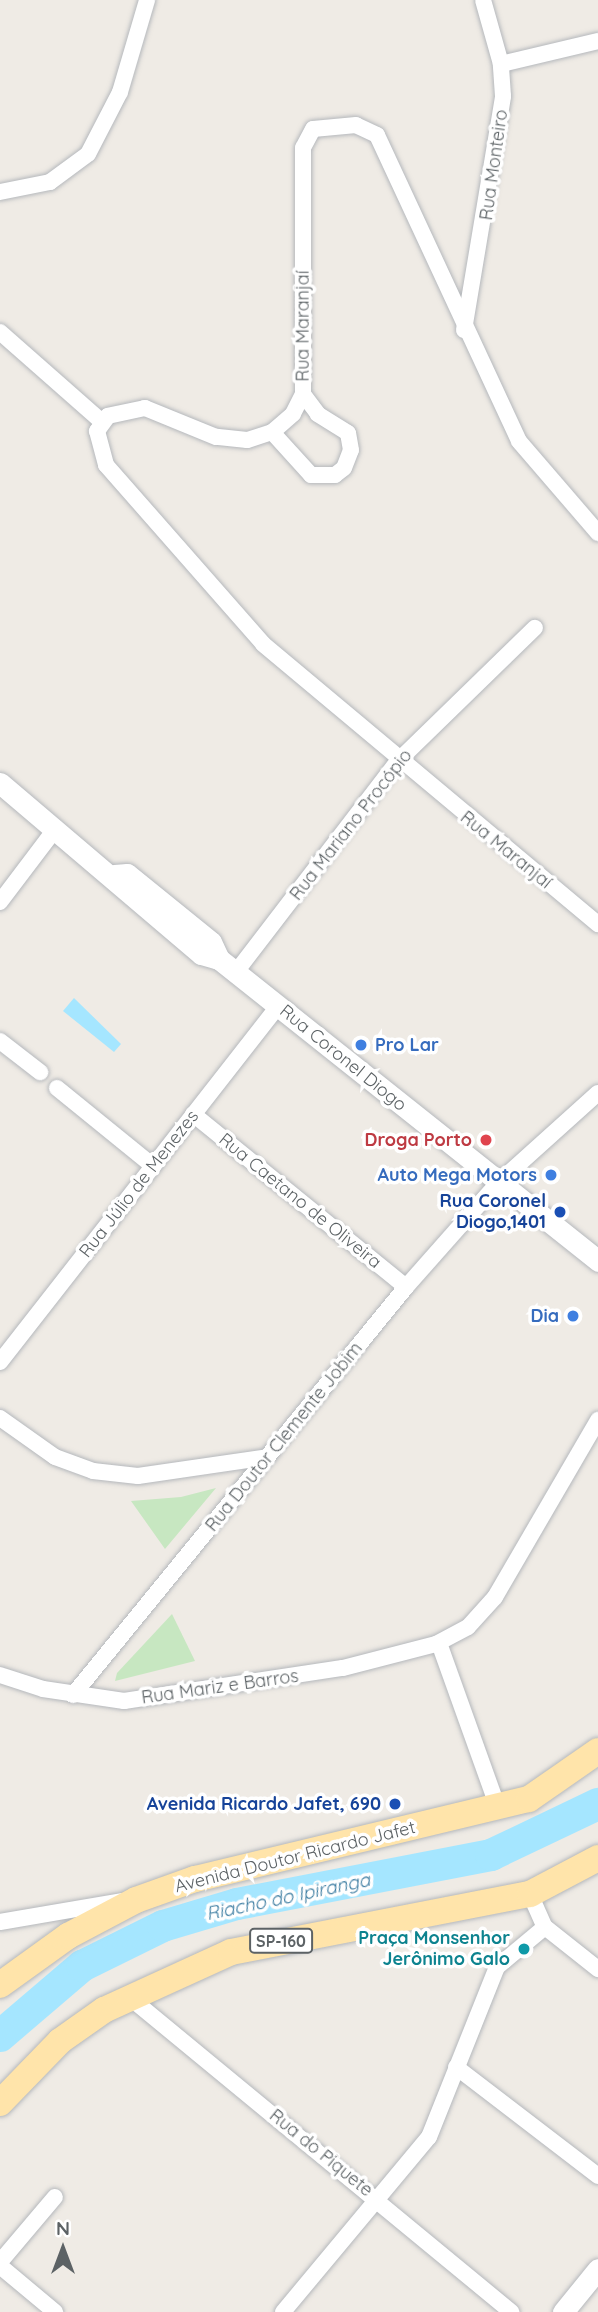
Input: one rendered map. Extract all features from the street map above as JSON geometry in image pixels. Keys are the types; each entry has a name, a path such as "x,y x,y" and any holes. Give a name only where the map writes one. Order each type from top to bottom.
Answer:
{"main road":[{"name":"Avenida Doutor Ricardo Jafet","path":"0,1985 68,1936 136,1900 195,1879 498,1808 551,1786 598,1751"},
{"name":"SP-160","path":"0,2103 60,2041 128,1996 231,1952 530,1894 598,1858"}],"street":[{"path":"0,192 50,182 88,154 120,92 147,0"},
{"name":"Rua Monteiro","path":"464,330 498,151 501,64 483,0"},
{"path":"501,64 598,41"},
{"name":"Rua Maranjaí","path":"272,432 293,414 303,394 303,148 313,129 356,125 377,135 464,330 532,461 598,533"},
{"path":"0,332 101,421 145,408 227,439 272,432 311,475 335,475 344,468 351,450 348,433 318,414 303,394"},
{"name":"Rua Maranjaí","path":"101,421 98,450 126,490 262,645 398,761 598,924"},
{"name":"Rua Mariano Procópio","path":"228,965 398,761 535,628"},
{"name":"Rua Coronel Diogo","path":"0,783 114,874 117,886 201,954 228,965 598,1261"},
{"path":"0,902 56,828"},
{"name":"Rua Júlio de Menezes","path":"0,1362 278,1006"},
{"path":"0,1041 40,1072"},
{"path":"57,1088 153,1166"},
{"name":"Rua Doutor Clemente Jobim","path":"72,1695 407,1287 499,1182 598,1093"},
{"name":"Rua Caetano de Oliveira","path":"193,1114 407,1287"},
{"path":"0,1418 55,1457 93,1471 138,1476 268,1457"},
{"name":"Rua Mariz e Barros","path":"0,1675 72,1695 124,1701 343,1668 439,1643 468,1627 495,1597 598,1420"},
{"path":"439,1643 498,1808"},
{"path":"530,1894 545,1927 598,1969"},
{"path":"0,1922 136,1900"},
{"path":"283,2312 429,2137 497,1968 545,1927"},
{"name":"Rua do Piquete","path":"128,1996 511,2312"},
{"path":"456,2067 598,2176"},
{"path":"55,2197 0,2264 55,2312"},
{"path":"563,2312 598,2269"}],"green space":[{"path":"216,1488 165,1549 131,1501 181,1497"},
{"path":"172,1614 195,1661 115,1681 117,1673"}],"water":[{"path":"74,998 121,1044 114,1052 63,1011"}],"waterway":[{"name":"Riacho do Ipiranga","path":"0,2036 82,1966 163,1926 237,1904 491,1855 598,1804"}],"place":[{"name":"Pro Lar","path":"361,1045"},
{"name":"Droga Porto","path":"486,1140"},
{"name":"Auto Mega Motors","path":"551,1175"},
{"name":"Rua Coronel Diogo,1401","path":"560,1212"},
{"name":"Dia","path":"573,1316"},
{"name":"Avenida Ricardo Jafet, 690","path":"395,1804"},
{"name":"Praça Monsenhor Jerônimo Galo","path":"524,1949"}]}
